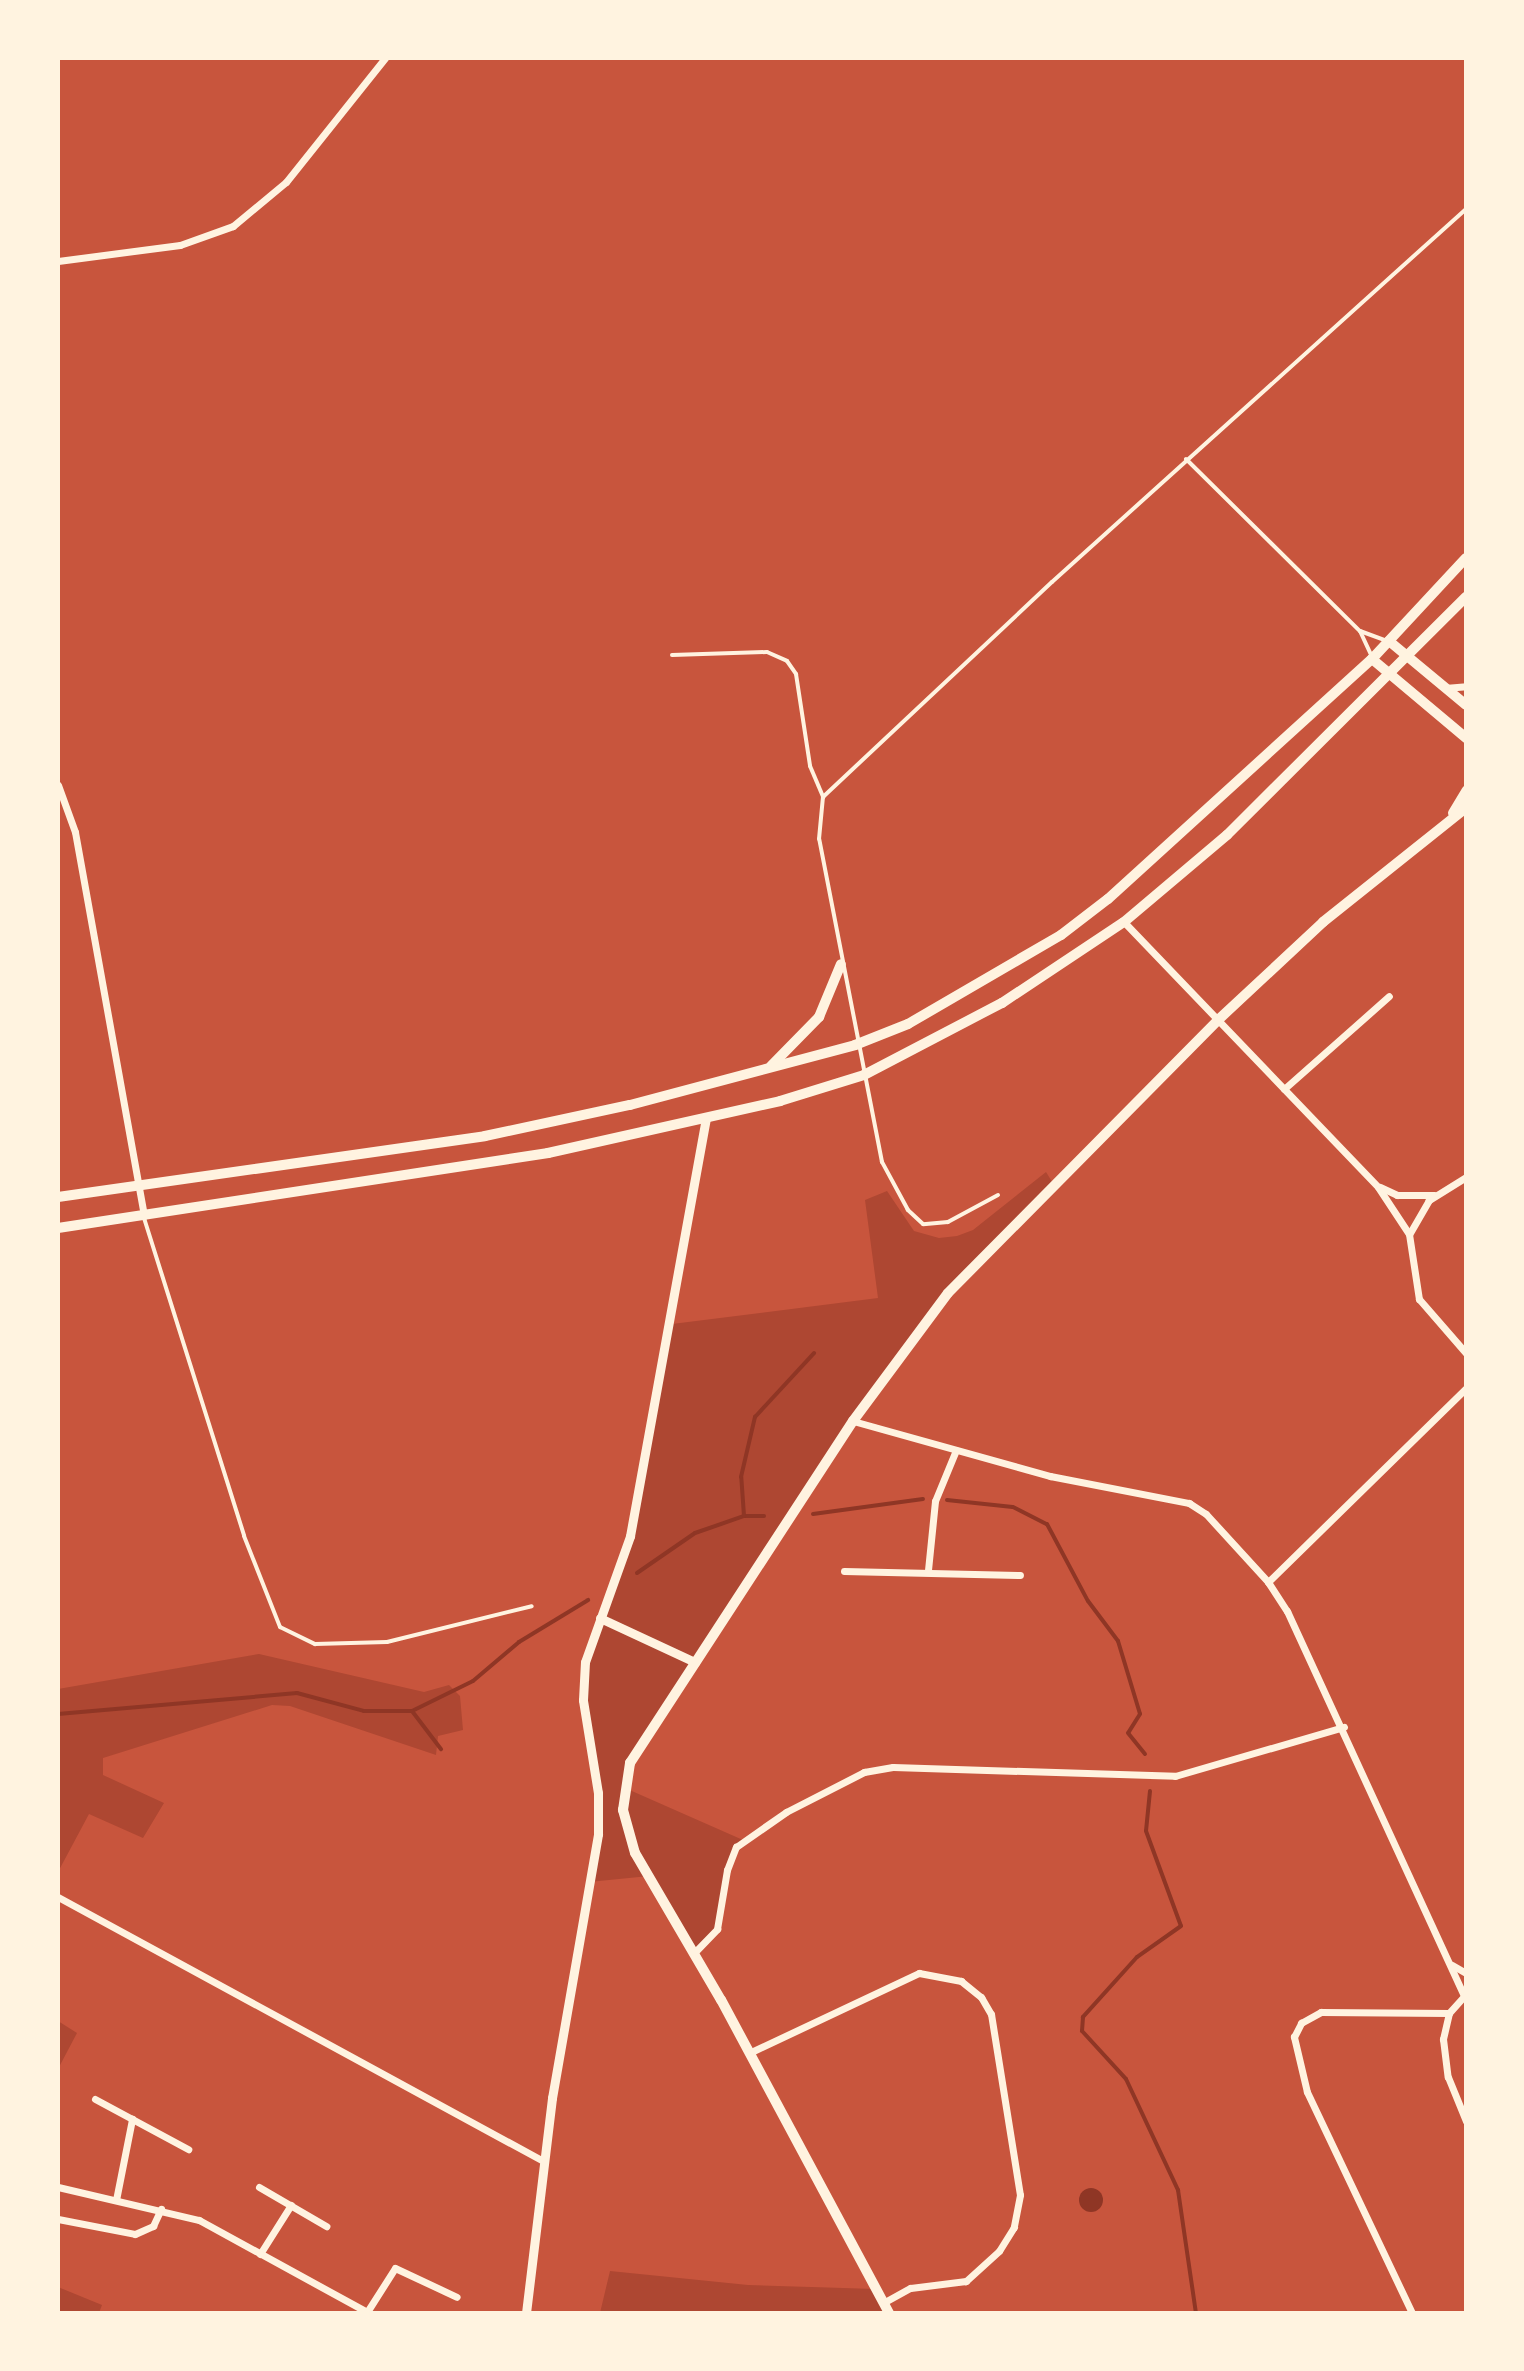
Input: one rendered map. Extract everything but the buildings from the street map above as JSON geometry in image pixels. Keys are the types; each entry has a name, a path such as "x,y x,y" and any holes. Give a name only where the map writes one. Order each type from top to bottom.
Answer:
{"main road":[{"path":"58,1197 485,1136 630,1105 855,1045 949,1003 1061,935 1108,899 1372,659 1466,558"},
{"path":"58,1228 548,1153 706,1118 864,1075 1012,998 1124,922 1227,835 1466,597"},
{"path":"1389,641 1466,705"},
{"path":"1372,659 1448,717 1466,738"},
{"path":"1449,818 1466,791"},
{"path":"889,2313 749,2053 635,1853 623,1810 627,1771 637,1749 853,1421 973,1264 1217,1021 1323,922 1449,818 1466,808"},
{"path":"770,1067 819,1017 841,964"}],"street":[{"path":"58,261 180,245 233,226 286,182 385,58"},
{"path":"1445,688 1466,686"},
{"path":"58,785 75,832 144,1216"},
{"path":"1124,922 1378,1187 1409,1234"},
{"path":"1284,1089 1389,996"},
{"path":"526,2313 569,1985 598,1834 598,1793 583,1700 585,1662 630,1536 706,1118"},
{"path":"1466,1177 1434,1195 1413,1219 1409,1234 1419,1299 1466,1353"},
{"path":"1378,1187 1397,1195 1434,1195"},
{"path":"1268,1582 1466,1388"},
{"path":"853,1421 1050,1476 1189,1503 1206,1514 1268,1582 1344,1727 1465,1995 1449,2013 1443,2053 1466,2121"},
{"path":"928,1570 935,1501 956,1450"},
{"path":"844,1571 928,1570 1020,1575"},
{"path":"600,1618 695,1662"},
{"path":"693,1954 717,1929 729,1858 736,1847 786,1812 864,1772 893,1767 1175,1776 1344,1727"},
{"path":"58,1897 545,2162"},
{"path":"1452,1965 1466,1973"},
{"path":"749,2053 919,1973 961,1981 981,1997 991,2014 1020,2195 1017,2219 999,2251 966,2281 910,2288 883,2303"},
{"path":"1412,2313 1307,2092 1294,2037 1301,2023 1321,2012 1449,2013"},
{"path":"95,2099 188,2149"},
{"path":"116,2200 132,2119"},
{"path":"58,2187 199,2220 368,2313 395,2268 457,2297"},
{"path":"259,2187 326,2226"},
{"path":"260,2254 291,2205"},
{"path":"58,2219 135,2234 153,2226 161,2209"}],"lane":[{"path":"998,1195 939,1225 915,1220 882,1162 855,1045 817,823 823,797 1186,459 1466,209"},
{"path":"1186,459 1360,631 1372,659"},
{"path":"1360,631 1389,641"},
{"path":"672,655 767,652 787,661 796,674 810,766 823,797"},
{"path":"144,1216 244,1536 280,1627 315,1644 387,1642 532,1606"}],"shaded area":[{"path":"1046,1172 1056,1188 1002,1238 911,1340 645,1735 625,1788 743,1840 736,1847 716,1929 693,1953 649,1876 589,1882 599,1815 583,1675 619,1572 672,1324 878,1298 865,1200 887,1191 914,1231 939,1238 957,1236 973,1230"},
{"path":"259,1654 424,1692 449,1685 460,1696 463,1730 438,1736 436,1755 290,1706 272,1705 103,1758 103,1775 164,1803 143,1838 89,1814 58,1872 58,1689"},
{"path":"58,2021 77,2033 58,2069"},
{"path":"1091,2188 1100,2191 1103,2200 1100,2209 1091,2212 1082,2209 1079,2200 1082,2191"},
{"path":"610,2271 748,2285 875,2289 890,2313 600,2313"},
{"path":"58,2287 102,2305 99,2313 58,2313"}],"waterway":[{"path":"637,1573 695,1533 744,1516 741,1477 755,1417 814,1353"},
{"path":"813,1514 923,1499"},
{"path":"947,1500 1013,1507 1047,1524 1088,1601 1118,1641 1140,1714 1128,1733 1145,1754"},
{"path":"744,1516 764,1516"},
{"path":"412,1711 473,1681 519,1642 588,1600"},
{"path":"58,1714 297,1693 364,1711 412,1711 441,1749"},
{"path":"1150,1791 1146,1831 1181,1926 1137,1957 1083,2017 1082,2031 1126,2079 1178,2190 1196,2313"}]}
